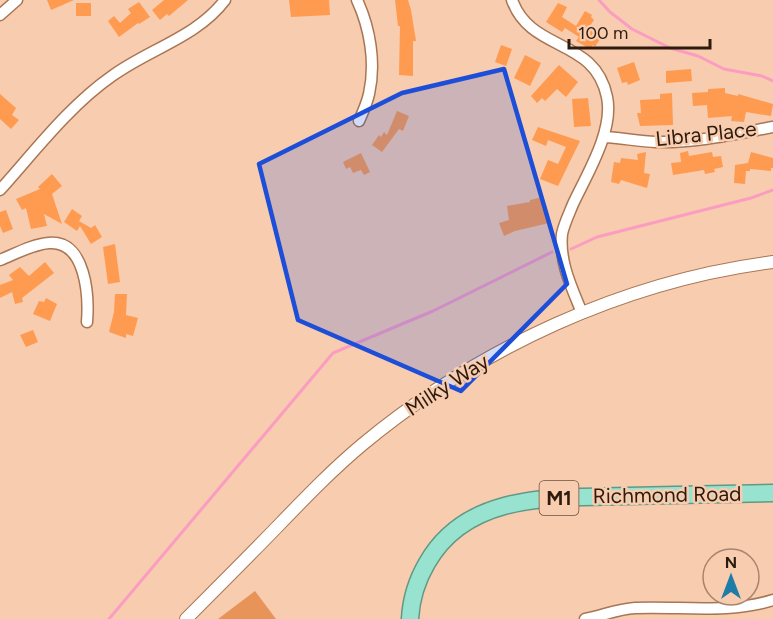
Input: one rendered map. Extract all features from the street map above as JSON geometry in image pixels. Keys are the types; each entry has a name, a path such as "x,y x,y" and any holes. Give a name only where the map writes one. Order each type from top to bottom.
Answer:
{"highway":[{"name":"Richmond Road","path":"410,619 422,571 440,544 465,521 496,507 539,499 773,493"}],"street":[{"path":"0,15 17,0"},
{"path":"0,190 89,94 113,75 196,27 214,14 225,0"},
{"path":"357,0 370,39 371,60 369,94 359,121"},
{"path":"512,0 521,18 531,29 576,53 596,69 603,81 608,98 604,137 562,233 565,269 582,314"},
{"name":"Libra Place","path":"604,137 655,142 683,141 773,127"},
{"path":"0,260 40,245 52,243 76,255 82,271 88,304 87,322"},
{"name":"Milky Way","path":"186,619 317,486 364,443 405,412 491,356 582,314 664,284 743,266 773,262"},
{"path":"585,619 624,609 725,607 773,600"}],"highlighted area":[{"path":"504,69 567,284 461,391 298,320 259,164 402,93"}],"shaded area":[{"path":"255,591 276,619 218,619"}],"building":[{"path":"47,0 74,0 51,10"},
{"path":"164,0 188,0 169,16 167,14 160,20 152,10"},
{"path":"289,0 329,0 330,15 291,17"},
{"path":"395,0 408,0 411,10 416,41 413,41 413,76 399,75 400,26 398,26"},
{"path":"139,2 150,17 119,37 108,21 114,16 120,23 131,13 128,9"},
{"path":"76,3 91,3 91,16 76,16"},
{"path":"558,3 567,7 562,17 576,26 585,11 592,15 594,20 588,29 601,37 595,47 593,45 590,49 576,41 579,37 565,28 562,32 546,22"},
{"path":"501,45 512,49 506,66 495,62"},
{"path":"525,55 541,63 530,86 514,78"},
{"path":"634,62 640,80 628,85 627,82 622,83 617,68"},
{"path":"559,65 578,82 566,97 557,89 545,101 542,98 537,103 531,96"},
{"path":"691,69 692,81 666,83 666,71"},
{"path":"725,88 725,93 738,96 738,94 773,104 771,116 746,112 744,122 731,121 732,116 708,118 707,105 693,106 692,93"},
{"path":"672,93 673,125 640,126 637,113 641,113 640,100 660,99 660,94"},
{"path":"0,94 16,108 12,115 19,120 11,129 0,119"},
{"path":"588,98 591,126 574,127 572,99"},
{"path":"397,111 409,116 403,131 399,129 382,152 372,145 379,135 381,137 384,132 387,135"},
{"path":"538,127 580,141 558,186 540,179 548,160 558,164 566,147 548,140 546,146 532,140"},
{"path":"688,151 689,156 712,152 713,157 721,156 723,167 705,174 704,170 673,175 671,163 681,162 680,153"},
{"path":"646,152 644,173 650,174 647,188 621,180 619,184 611,182 614,162 620,163 621,158 638,160 637,154"},
{"path":"751,152 773,158 773,168 771,171 750,169 746,171 745,184 734,183 735,165 748,163"},
{"path":"361,153 370,172 364,175 361,170 353,173 350,167 346,169 343,162"},
{"path":"52,174 62,186 52,194 62,224 44,214 47,226 31,229 26,208 22,210 16,199 40,189 38,187"},
{"path":"543,197 549,223 504,236 499,223 509,220 507,206"},
{"path":"72,209 82,216 79,221 91,228 95,225 102,237 91,244 80,226 77,231 64,222"},
{"path":"6,210 13,229 3,233 0,226 0,212"},
{"path":"115,244 120,282 108,284 103,247"},
{"path":"45,262 54,273 22,298 23,302 15,304 12,292 0,298 0,285 13,280 9,275 20,267 29,276"},
{"path":"115,294 127,294 126,315 138,318 133,336 126,334 126,338 109,332 114,312"},
{"path":"46,298 57,304 50,321 33,314 39,301 44,302"},
{"path":"33,330 38,342 26,347 20,335"}],"waterway":[{"path":"599,0 632,29 670,48 698,56 724,69 762,76 773,81"},
{"path":"571,249 597,237 751,198 773,190"},
{"path":"109,619 333,353 433,311 552,252"}]}
